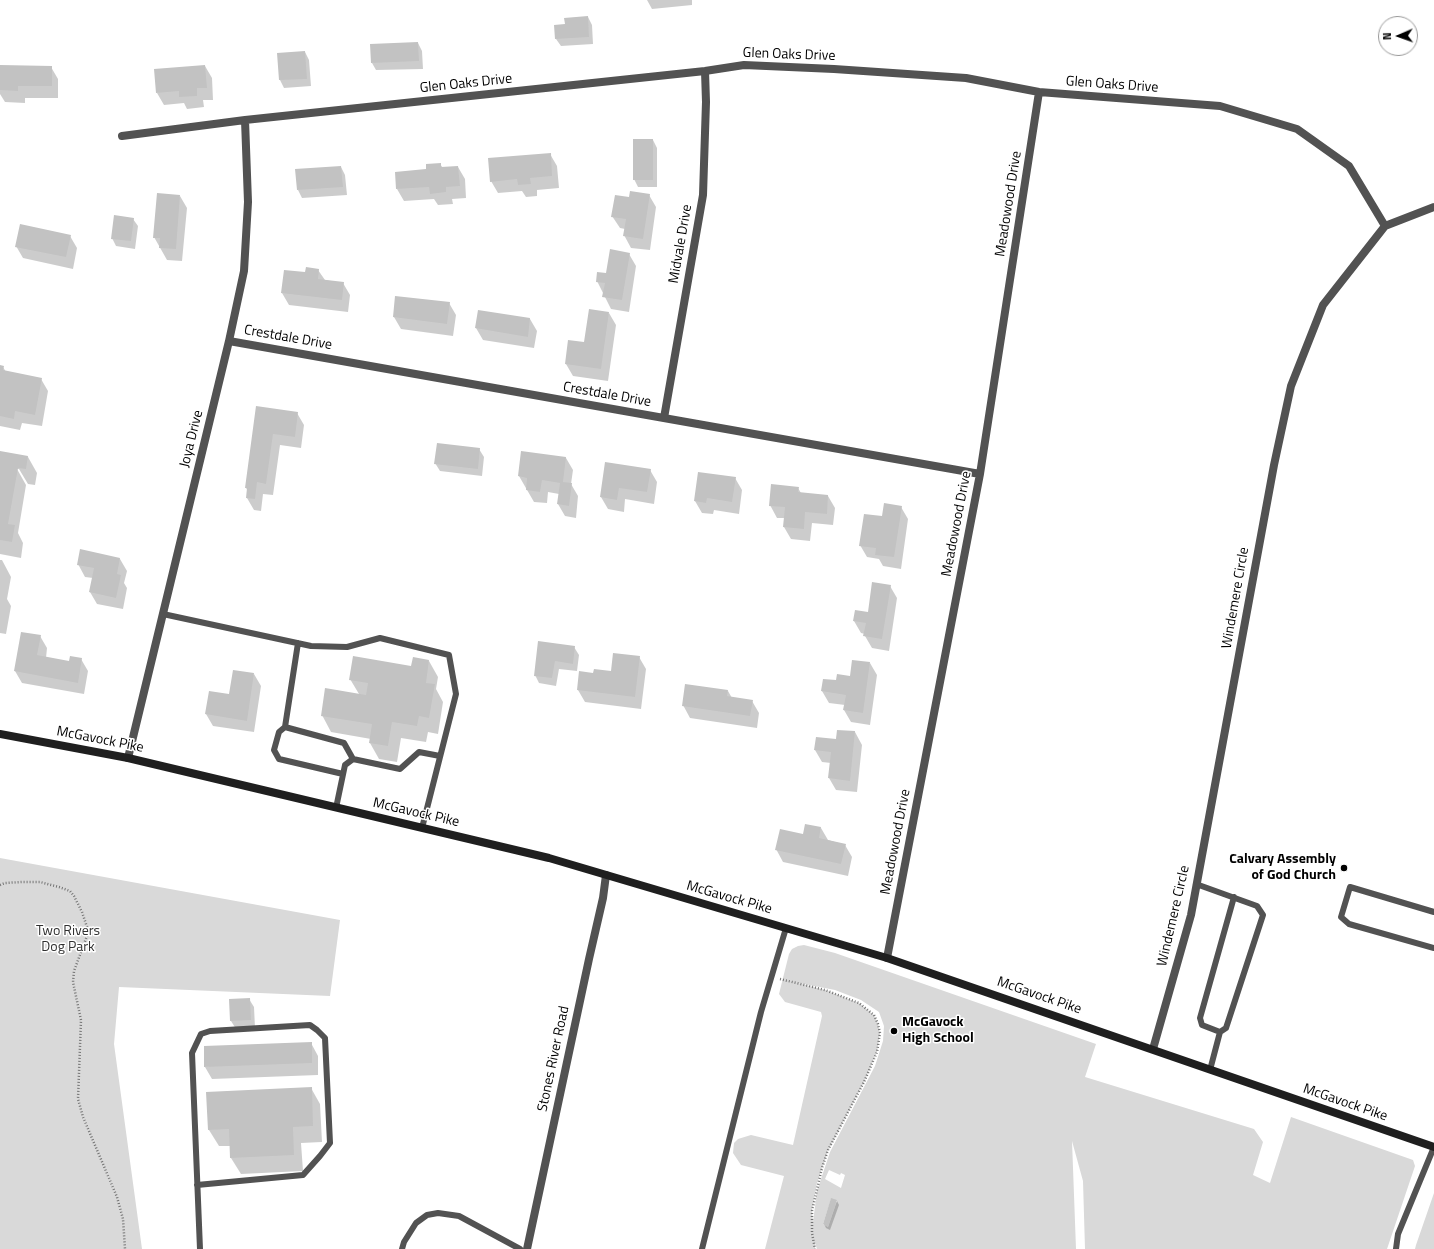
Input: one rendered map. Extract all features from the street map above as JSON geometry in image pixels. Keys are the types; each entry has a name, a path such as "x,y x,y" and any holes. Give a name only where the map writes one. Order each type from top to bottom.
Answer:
{"main road":[{"name":"McGavock Pike","path":"0,734 128,758 549,858 888,958 1434,1147"}],"street":[{"name":"Glen Oaks Drive","path":"122,136 245,120 705,72 744,65 834,69 966,78 1039,92 1220,106 1297,130 1350,166 1385,226"},
{"name":"Midvale Drive","path":"664,418 703,195 706,102 705,72"},
{"name":"Meadowood Drive","path":"888,958 980,474 1039,92"},
{"name":"Joya Drive","path":"128,758 229,341 244,271 248,202 245,120"},
{"path":"1385,226 1434,207"},
{"name":"Windemere Circle","path":"1153,1049 1191,914 1274,466 1291,386 1323,305 1385,226"},
{"name":"Crestdale Drive","path":"229,341 980,474"},
{"name":"Stones River Road","path":"527,1249 584,980 603,898 606,875"}],"lane":[{"path":"163,614 311,646 347,647 380,638 449,655 456,694 422,828"},
{"path":"298,643 285,727 279,732 274,750 278,759 343,774"},
{"path":"285,727 344,743 353,759 400,769 419,752 440,756"},
{"path":"336,808 345,765 353,759"},
{"path":"1196,884 1257,906 1263,915 1226,1028 1220,1032 1210,1070"},
{"path":"1434,912 1350,887 1341,917 1349,924 1434,948"},
{"path":"1220,1032 1202,1025 1200,1018 1234,898"},
{"path":"702,1249 761,1012 786,928"},
{"path":"197,1185 303,1175 320,1156 330,1143 325,1038 317,1030 310,1025 210,1031 201,1034 192,1053 197,1185 200,1249"},
{"path":"1396,1249 1398,1234 1434,1147"},
{"path":"402,1249 404,1242 416,1223 427,1215 438,1213 459,1216 520,1249"}],"path":[{"path":"0,885 6,883 40,882 59,886 70,891 82,912 87,927 87,936 74,971 73,982 81,1020 78,1099 83,1117 117,1197 123,1220 125,1249"},
{"path":"772,977 825,990 859,1003 874,1015 880,1032 877,1052 864,1083 828,1150 822,1168 812,1211 812,1233 815,1249"}],"green space":[{"name":"Two Rivers Dog Park","path":"0,858 340,920 330,996 119,987 114,1044 142,1249 0,1249"},
{"name":"McGavock High School","path":"804,945 835,953 1096,1044 1085,1077 1254,1129 1263,1142 1253,1175 1270,1183 1291,1117 1413,1160 1415,1166 1387,1249 1085,1249 1083,1181 1072,1141 1076,1249 817,1249 815,1243 815,1249 765,1249 784,1176 741,1165 733,1153 734,1143 738,1139 751,1135 793,1145 822,1016 821,1012 785,1002 779,994 789,954 792,949","holes":["794,982 835,990 861,1000 879,1012 884,1026 883,1041 875,1066 830,1152 817,1191 813,1222 812,1211 817,1183 828,1151 864,1082 877,1052 880,1033 874,1015 859,1003 825,990","829,1170 840,1175 841,1173 845,1175 841,1188 825,1179","831,1199 837,1201 828,1227 823,1224"]},
{"path":"1434,1193 1434,1249 1415,1249 1416,1245"}],"building":[{"path":"588,16 589,37 555,39 554,25 565,24 564,18"},
{"path":"418,42 419,61 371,63 370,44"},
{"path":"305,51 307,79 279,80 277,53"},
{"path":"0,65 52,66 52,86 18,86 18,91 0,90"},
{"path":"205,65 207,88 197,88 197,96 179,97 179,91 156,93 154,69"},
{"path":"633,139 653,139 653,180 633,180"},
{"path":"551,153 552,176 530,178 531,184 518,185 517,179 490,182 488,158"},
{"path":"441,163 441,167 458,166 460,186 446,187 446,192 430,194 429,187 396,189 395,172 426,169 426,164"},
{"path":"341,166 343,187 297,190 295,169"},
{"path":"630,191 650,194 643,239 623,236 626,219 611,217 615,195 629,197"},
{"path":"157,193 180,195 176,249 159,248 160,238 153,238"},
{"path":"114,215 134,218 131,241 111,239"},
{"path":"20,224 71,235 66,257 15,247"},
{"path":"610,249 630,253 622,300 602,297 605,283 596,282 597,272 606,273"},
{"path":"306,267 319,269 318,279 344,282 342,300 281,293 284,270 305,272"},
{"path":"395,296 450,302 447,324 393,317"},
{"path":"589,309 609,312 601,369 565,364 568,340 584,342"},
{"path":"478,310 530,318 528,337 475,328"},
{"path":"0,365 4,366 3,370 42,378 35,415 15,411 14,419 0,416"},
{"path":"256,406 298,412 295,437 273,434 266,484 257,482 255,499 246,498 247,488 245,488"},
{"path":"437,443 480,448 478,469 434,464"},
{"path":"0,451 28,456 26,469 18,468 8,524 15,525 12,542 0,540"},
{"path":"521,451 566,457 563,482 572,483 569,506 557,504 560,483 542,480 540,492 526,490 527,478 518,476"},
{"path":"605,462 651,469 647,492 619,488 617,500 600,497"},
{"path":"698,472 736,477 732,502 707,498 706,503 694,501"},
{"path":"771,484 799,487 798,492 828,495 827,514 805,512 804,529 783,527 785,507 769,506"},
{"path":"884,503 902,506 894,557 875,555 876,548 859,546 864,514 882,516"},
{"path":"80,549 120,558 117,574 121,575 116,598 89,592 94,568 77,565"},
{"path":"872,582 891,585 882,639 863,636 866,623 853,621 855,610 868,612"},
{"path":"21,632 41,635 37,655 69,661 70,656 82,658 78,683 14,671"},
{"path":"538,641 575,646 573,664 555,661 552,678 534,676"},
{"path":"613,653 640,656 635,697 577,690 579,671 593,673 594,669 611,671"},
{"path":"353,656 411,666 413,657 429,660 426,683 435,684 429,718 419,716 417,726 392,722 388,746 369,743 372,724 321,716 325,688 366,695 368,683 349,680"},
{"path":"852,660 870,662 863,713 843,710 846,695 821,691 823,679 836,680 837,674 850,676"},
{"path":"233,670 254,673 247,721 205,714 209,691 229,694"},
{"path":"685,684 728,690 727,696 753,700 750,716 682,706"},
{"path":"837,730 855,731 850,781 828,778 831,752 814,750 816,737 836,739"},
{"path":"805,824 821,827 819,838 846,844 841,864 775,850 780,829 803,834"},
{"path":"250,998 251,1020 230,1021 229,999"},
{"path":"312,1042 312,1063 204,1067 204,1046"},
{"path":"312,1087 313,1126 293,1127 294,1155 230,1158 229,1129 208,1130 206,1092"},
{"path":"831,1198 837,1200 828,1227 823,1224"}],"place":[{"name":"Calvary Assembly of God Church","path":"1344,868"},
{"name":"McGavock High School","path":"894,1031"}]}
